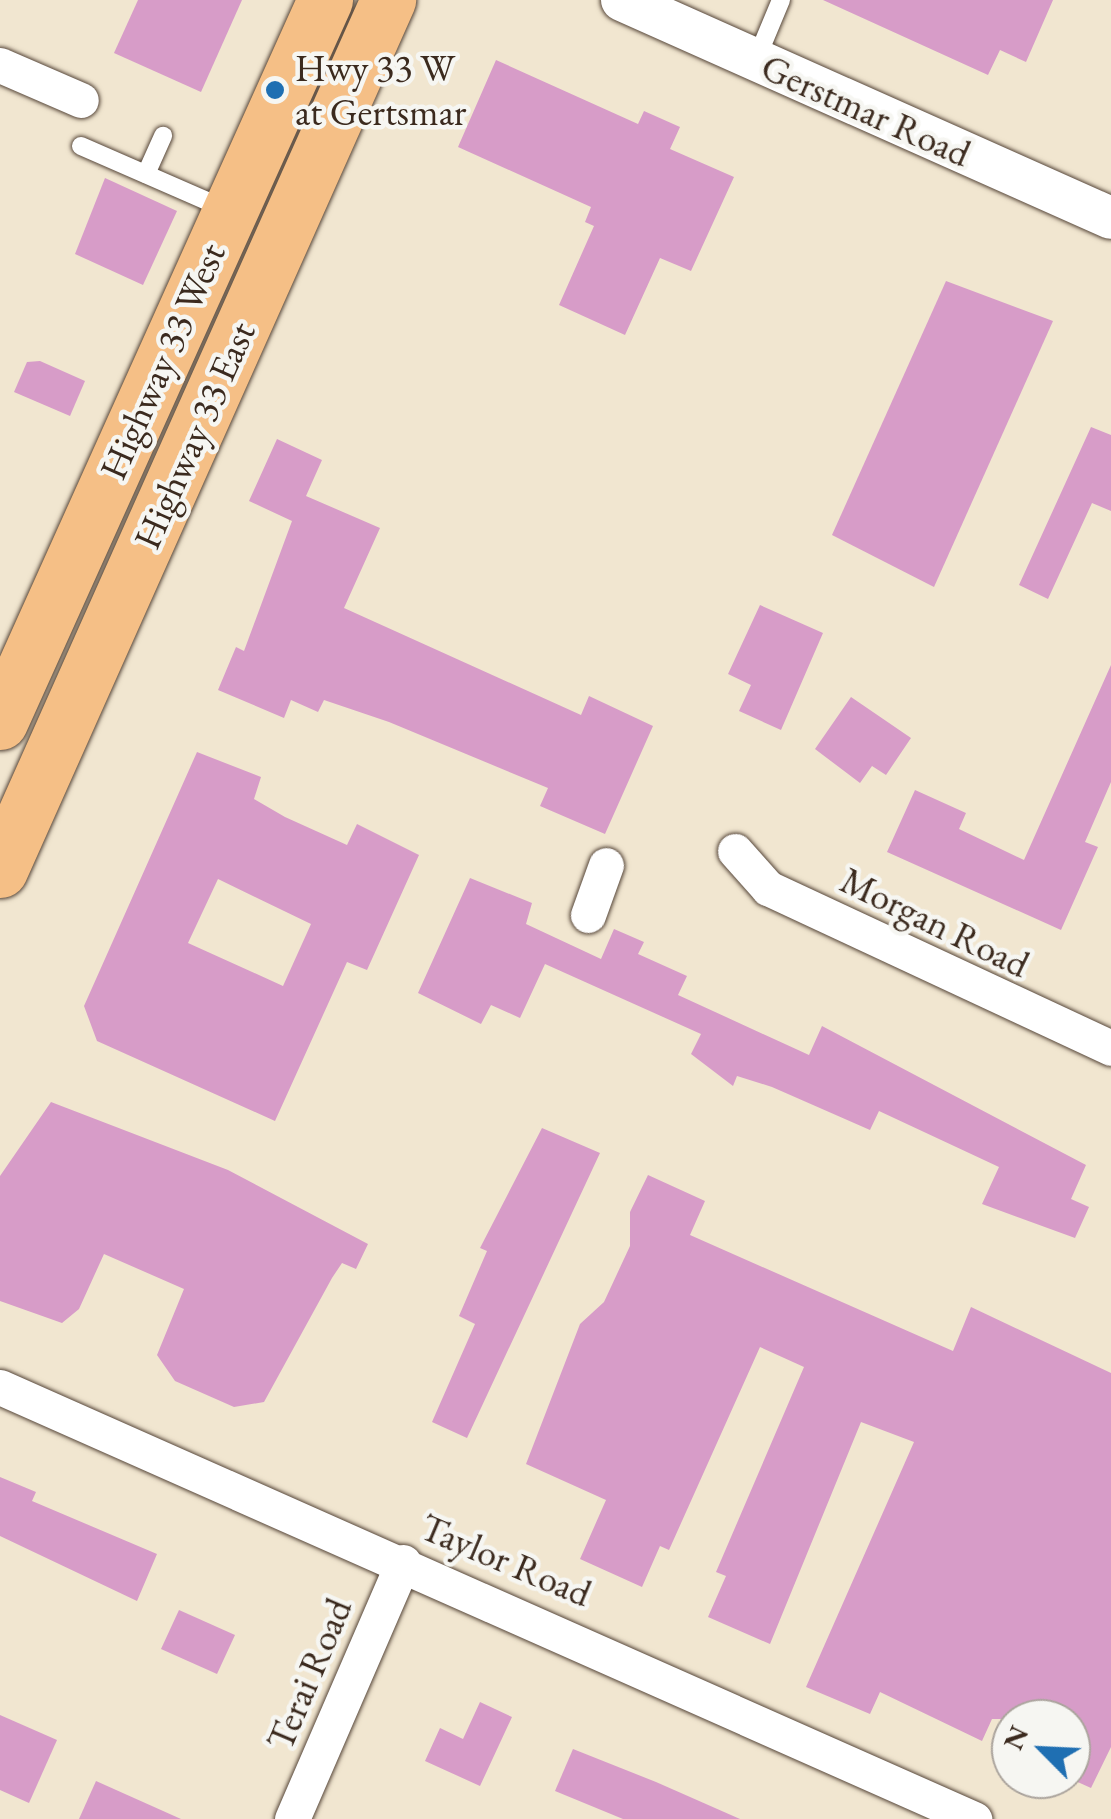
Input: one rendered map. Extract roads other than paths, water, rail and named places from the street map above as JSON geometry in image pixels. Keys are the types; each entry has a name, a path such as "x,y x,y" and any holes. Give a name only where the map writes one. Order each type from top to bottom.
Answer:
{"main road":[{"name":"Highway 33 West","path":"0,722 324,0"},
{"name":"Highway 33 East","path":"0,870 388,0"}],"street":[{"name":"Gerstmar Road","path":"622,0 1111,218"},
{"path":"0,65 81,100"},
{"name":"Morgan Road","path":"734,851 768,888 1111,1048"},
{"path":"588,915 606,865"},
{"name":"Taylor Road","path":"0,1388 403,1562 974,1819"},
{"name":"Terai Road","path":"292,1819 403,1562"}],"lane":[{"path":"756,60 781,0"},
{"path":"146,174 163,136"},
{"path":"82,146 230,211"}],"place":[{"name":"Hwy 33 W at Gertsmar","path":"275,90"}]}
